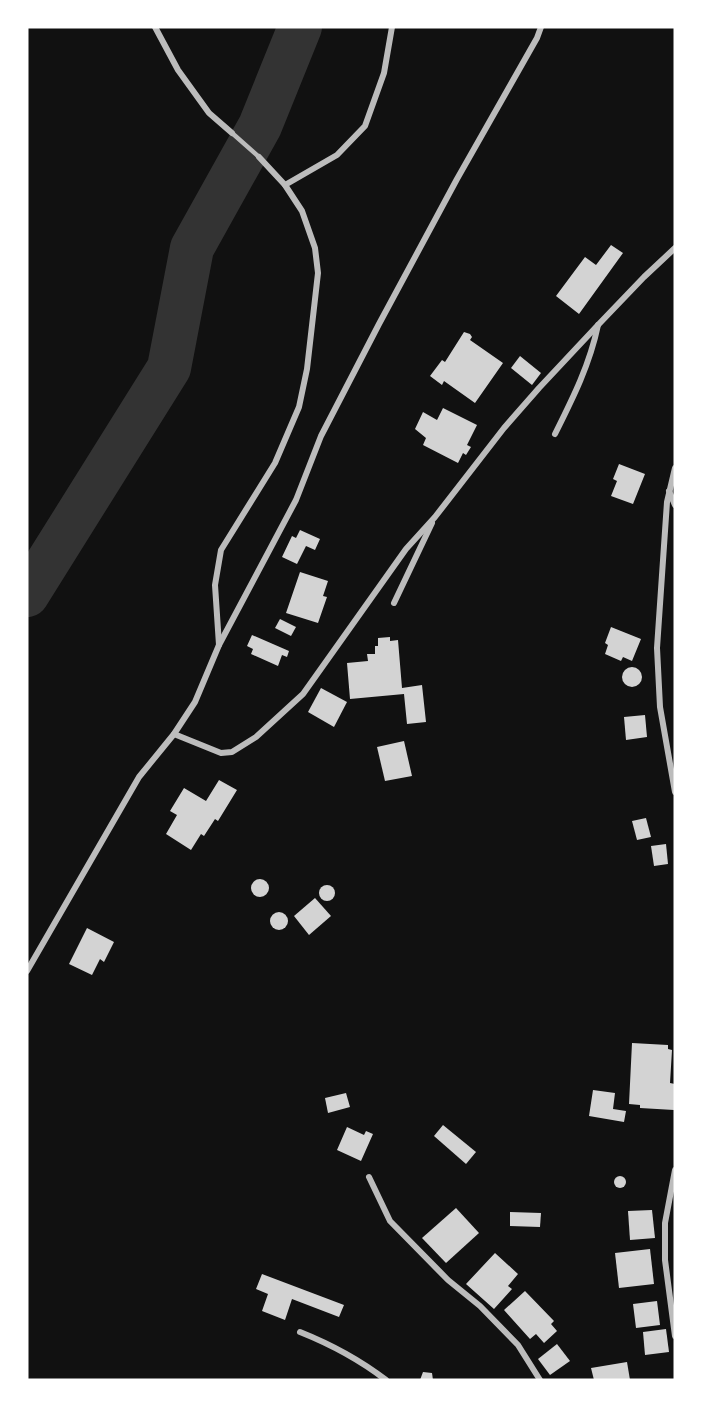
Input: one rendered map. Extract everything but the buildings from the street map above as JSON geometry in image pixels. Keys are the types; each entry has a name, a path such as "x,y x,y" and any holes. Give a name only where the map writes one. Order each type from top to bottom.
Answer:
{"street":[{"path":"155,27 178,70 209,113 232,133"},
{"path":"285,185 337,155 365,126 384,73 392,27"},
{"path":"27,971 139,777 174,734 195,702 219,645 296,500 321,436 373,334 541,27"},
{"path":"219,645 215,585 221,550 275,463 299,407 307,369 318,273 315,248 302,211 285,185 259,158"},
{"path":"174,734 221,753 232,752 256,737 303,694 406,549 435,517 504,428 598,325 675,248"},
{"path":"555,434 581,381 598,325"},
{"path":"675,468 669,490 657,648 660,707 675,792"},
{"path":"669,490 675,504"},
{"path":"394,603 435,517"},
{"path":"675,1170 665,1222 665,1260 675,1336"},
{"path":"369,1177 390,1221 448,1280 480,1306 518,1346 540,1380"},
{"path":"300,1332 327,1342 386,1380"}],"lane":[{"path":"232,133 259,158"}],"waterway":[{"path":"27,595 169,368 192,248 260,126 300,27"}]}
